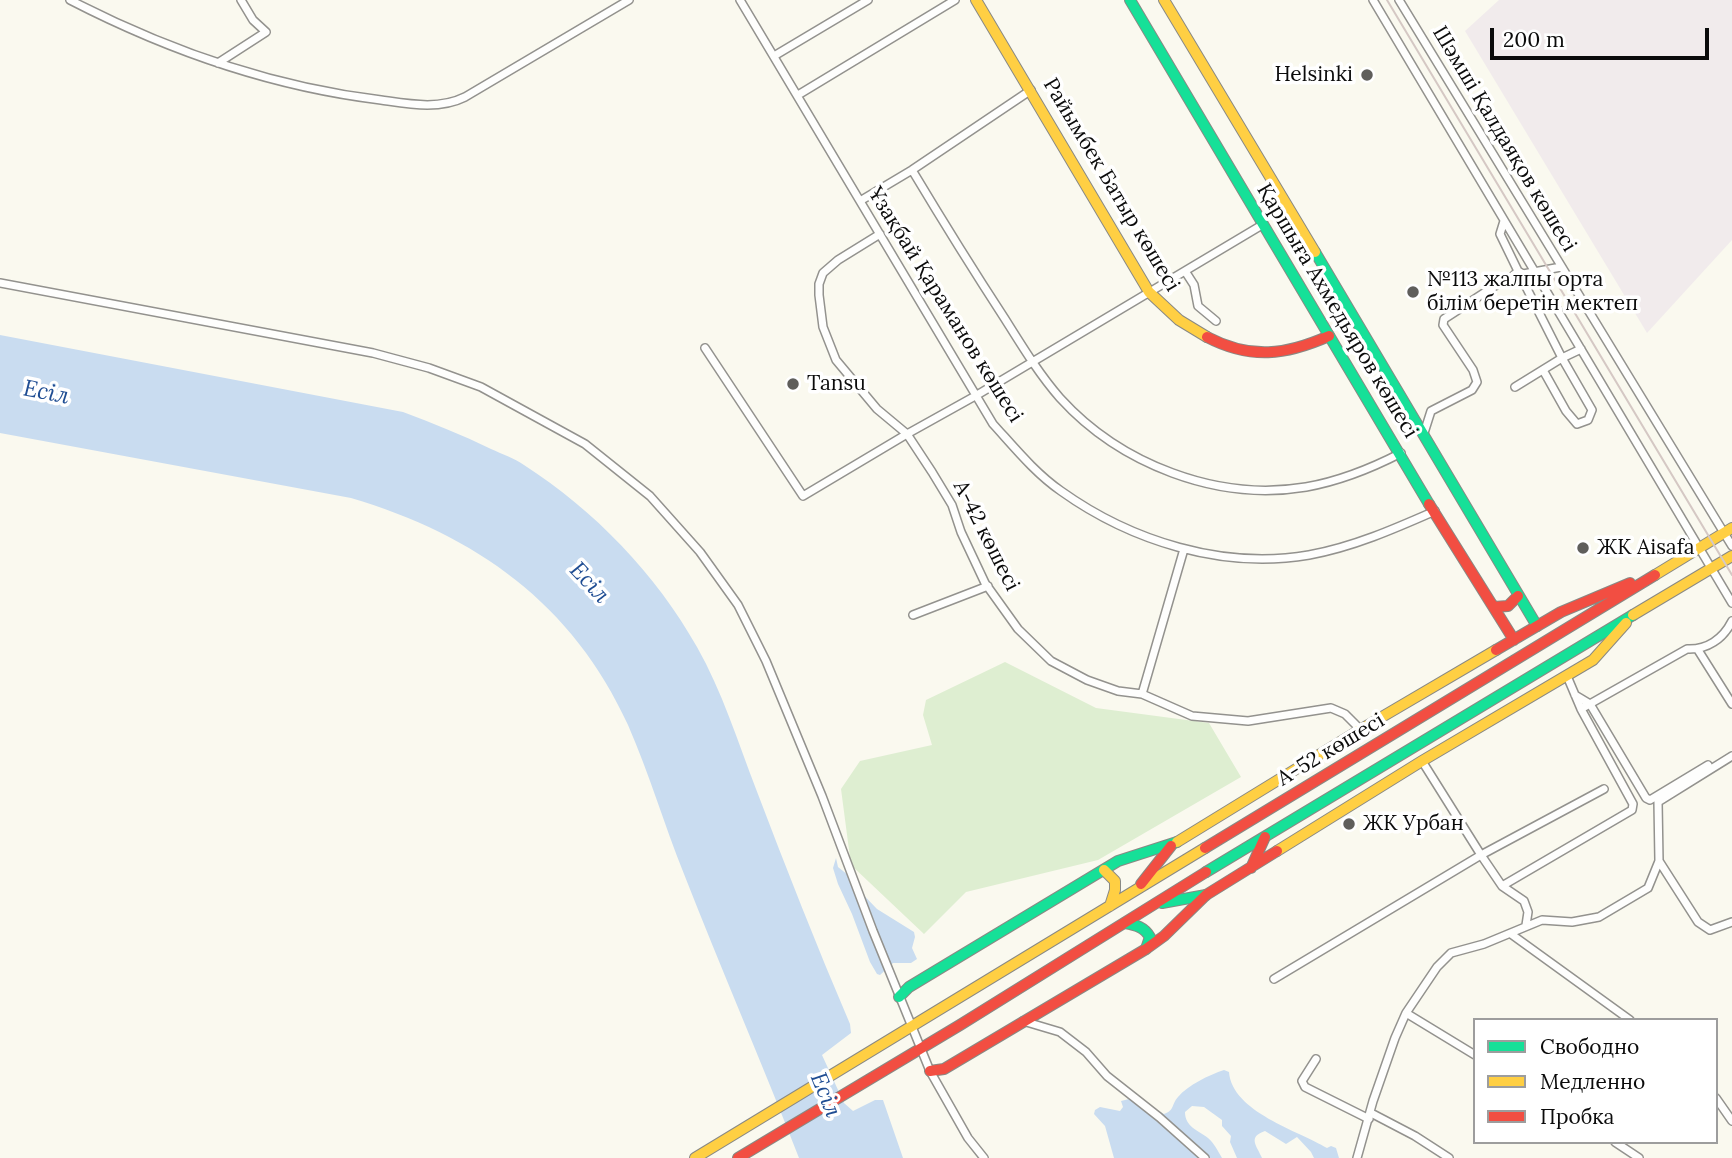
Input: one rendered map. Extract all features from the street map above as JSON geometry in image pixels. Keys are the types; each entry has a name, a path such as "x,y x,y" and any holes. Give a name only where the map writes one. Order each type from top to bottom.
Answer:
{"street":[{"path":"70,0 124,26 270,79 335,94 444,105 465,97 629,0"},
{"path":"218,62 267,32 253,20 241,0"},
{"name":"Ұзақбай Қараманов көшесі","path":"740,0 993,424 1022,457 1060,490 1105,519 1157,540 1184,549 1252,558 1307,556 1347,546 1435,511"},
{"path":"774,56 868,0"},
{"path":"798,95 956,0"},
{"name":"Райымбек Батыр көшесі","path":"976,0 1149,292 1174,318 1204,338 1248,351 1273,353 1295,350 1329,335"},
{"name":"Қаршыға Ахмедьяров көшесі","path":"1130,0 1476,582 1514,640"},
{"name":"Қаршыға Ахмедьяров көшесі","path":"1164,0 1537,626"},
{"name":"Шәмші Қалдаяқов көшесі","path":"1373,0 1732,603"},
{"name":"Шәмші Қалдаяқов көшесі","path":"1399,0 1561,267 1728,530 1732,547"},
{"path":"860,201 912,170 1031,90"},
{"path":"912,170 1033,362 1060,397 1096,432 1128,452 1200,482 1268,489 1303,487 1333,481 1372,468 1401,453"},
{"path":"1504,221 1500,230 1501,239 1592,410 1588,420 1577,424 1566,411 1543,370"},
{"path":"705,348 803,496 1262,225"},
{"name":"А-42 көшесі","path":"880,234 823,272 818,295 823,327 836,360 877,408 907,434 952,505 961,533 988,586 1018,629 1051,662 1087,680 1118,691 1142,694 1192,716 1248,721 1331,708 1345,714 1356,725 1358,732"},
{"path":"1518,271 1524,274 1561,267"},
{"path":"1185,271 1194,285 1198,306 1216,321"},
{"path":"1424,433 1431,411 1472,390 1477,382 1473,370 1443,325 1444,319 1510,279 1518,271"},
{"path":"0,283 373,353 429,368 481,387 585,444 650,496 700,552 738,606 766,661 930,1071 968,1138 984,1158"},
{"path":"1515,387 1581,349"},
{"name":"А-52 көшесі","path":"695,1158 1728,530"},
{"path":"1142,694 1184,549"},
{"name":"А-52 көшесі","path":"738,1158 960,1025 1266,835 1732,556"},
{"path":"899,997 917,981 1118,861 1171,846 1561,612 1672,564"},
{"path":"913,615 988,586"},
{"path":"1494,607 1505,609 1511,606 1518,596"},
{"path":"930,1071 944,1069 1146,948 1164,936 1206,895 1422,761 1593,660 1633,615"},
{"path":"1581,709 1687,649 1698,650 1712,645 1732,621"},
{"path":"1698,650 1732,704"},
{"path":"1503,886 1632,810 1633,804 1581,709 1567,676"},
{"path":"1575,695 1590,704 1646,798 1650,800 1732,754"},
{"path":"1357,1158 1395,1038 1406,1013 1437,967 1451,953 1484,944 1542,920 1572,922 1599,917 1648,888 1659,861 1658,802 1732,754"},
{"path":"1422,761 1503,886 1524,901 1528,912 1527,925"},
{"path":"1273,979 1481,855 1604,789"},
{"path":"1223,815 1253,819"},
{"path":"1251,868 1266,835"},
{"path":"1136,890 1171,846"},
{"path":"1659,861 1698,922 1710,930 1732,922"},
{"path":"1104,870 1116,879 1117,888 1110,906"},
{"path":"1154,904 1206,895"},
{"path":"1124,923 1146,929 1150,937 1146,948"},
{"path":"1511,934 1627,1018"},
{"path":"1406,1013 1473,1054"},
{"path":"1023,1021 1060,1032 1078,1045 1107,1076 1205,1158"},
{"path":"1316,1059 1302,1081 1306,1087 1415,1136 1449,1158"},
{"path":"1718,1101 1732,1121"},
{"path":"1618,1144 1639,1158"}],"shaded area":[{"path":"1499,0 1732,0 1732,240 1647,333 1465,31"}],"green space":[{"path":"1005,662 1096,708 1209,723 1241,777 1098,860 966,892 924,934 851,865 841,789 860,761 932,745 923,715 926,700"}],"water":[{"name":"Есіл","path":"0,335 403,412 508,456 550,483 599,523 663,594 706,664 850,1024 851,1033 822,1055 844,1103 853,1111 875,1100 883,1100 903,1158 799,1158 698,910 628,725 605,682 579,644 549,610 516,580 479,554 397,513 351,498 0,433"},
{"path":"836,858 838,867 877,909 914,932 912,948 917,959 911,963 893,963 880,975 877,974 838,884 833,868"},
{"path":"1224,1070 1229,1072 1233,1086 1242,1098 1254,1109 1327,1148 1336,1148 1339,1158 1314,1158 1297,1137 1286,1144 1265,1131 1259,1133 1255,1139 1262,1158 1237,1158 1230,1142 1231,1136 1222,1126 1222,1120 1204,1107 1192,1106 1185,1112 1187,1121 1210,1140 1222,1158 1114,1158 1105,1126 1094,1114 1095,1110 1100,1107 1120,1111 1123,1107 1121,1101 1133,1098 1164,1114 1170,1111 1187,1088"}],"tram line":[{"path":"1387,0 1732,575"}],"traffic: fast":[{"path":"1130,0 1429,504"},
{"path":"1315,252 1537,626"},
{"path":"1206,872 1633,615"},
{"path":"899,997 909,987 1118,861 1177,842"},
{"path":"1162,903 1206,895"},
{"path":"1125,923 1139,927 1148,934 1150,937 1146,949"}],"traffic: slow":[{"path":"976,0 1149,292 1179,320 1207,337"},
{"path":"1164,0 1315,252"},
{"path":"1655,575 1732,528"},
{"path":"1633,615 1732,556"},
{"path":"1277,851 1593,660 1626,623"},
{"path":"1177,842 1496,650"},
{"path":"695,1158 1205,848"},
{"path":"1104,870 1115,881 1110,906"}],"traffic: jam":[{"path":"1207,337 1239,349 1268,352 1283,351 1329,336"},
{"path":"1429,504 1514,640"},
{"path":"1205,848 1655,575"},
{"path":"1496,650 1561,612 1630,583"},
{"path":"1494,607 1508,606 1518,596"},
{"path":"1251,868 1265,837"},
{"path":"1141,884 1171,846"},
{"path":"930,1071 944,1069 1146,949 1164,936 1206,895 1277,851"},
{"path":"738,1158 960,1025 1206,872"}],"place":[{"name":"Helsinki","path":"1367,75"},
{"name":"№113 жалпы орта білім беретін мектеп","path":"1413,292"},
{"name":"Tansu","path":"793,384"},
{"name":"ЖК Aisafa","path":"1583,548"},
{"name":"ЖК Урбан","path":"1349,824"}]}
